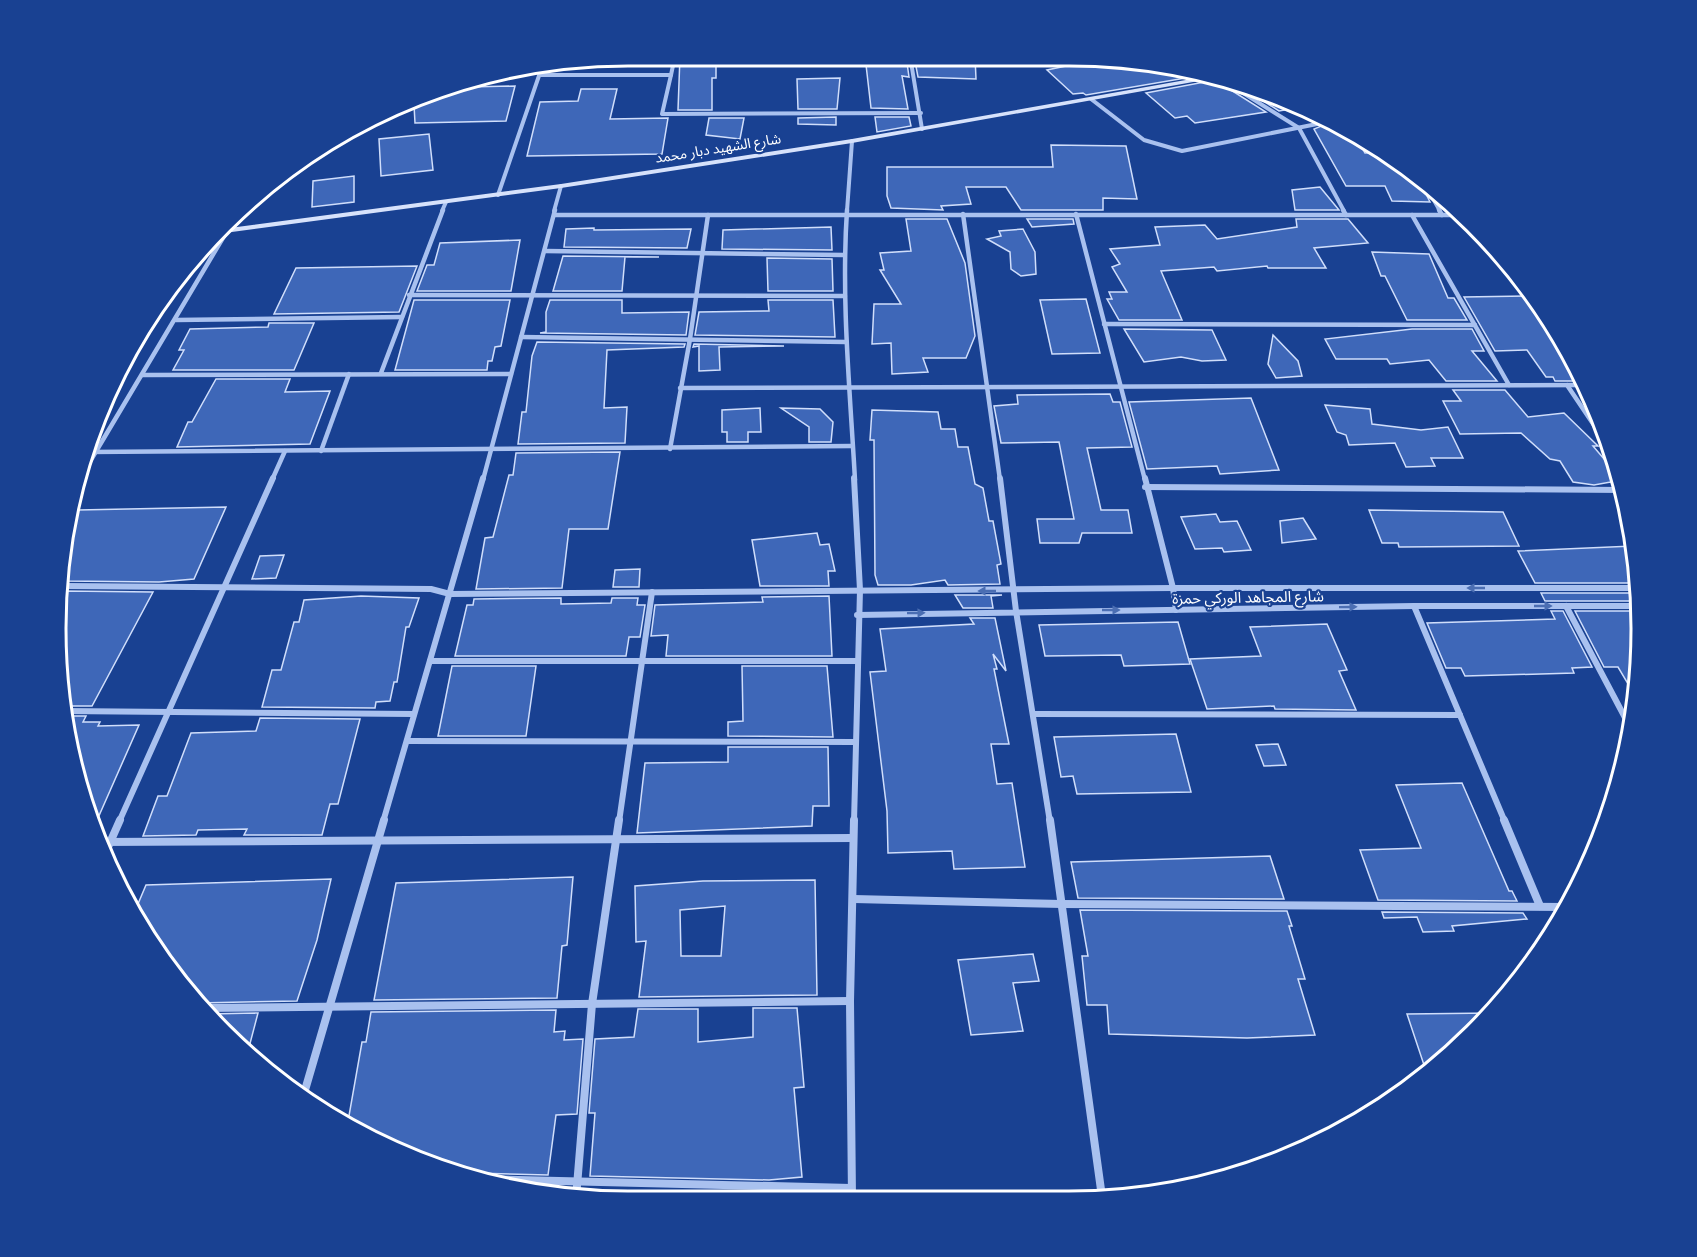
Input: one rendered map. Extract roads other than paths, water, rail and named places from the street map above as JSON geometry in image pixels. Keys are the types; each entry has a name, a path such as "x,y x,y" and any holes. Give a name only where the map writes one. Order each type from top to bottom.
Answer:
{"street":[{"path":"673,66 662,114 921,113"},
{"path":"912,66 922,129"},
{"path":"498,195 540,75 671,75"},
{"name":"شارع الشهيد دبار محمد","path":"231,231 561,186 852,141 1193,80"},
{"path":"1248,96 1299,128 1346,215"},
{"path":"1091,99 1142,140 1163,150 1182,151 1317,124"},
{"path":"851,1191 850,1001 854,899 857,615 860,590 846,342 844,255 852,141"},
{"path":"305,1089 491,451 561,186"},
{"path":"381,373 446,202"},
{"path":"1435,203 1442,215"},
{"path":"963,214 1016,611 1034,714 1062,904 1101,1190"},
{"path":"1076,214 1144,487 1173,588 1176,610"},
{"path":"555,215 1449,215"},
{"path":"670,449 690,339 708,215"},
{"path":"1412,215 1509,385"},
{"path":"93,456 176,320 213,250"},
{"path":"545,251 844,255"},
{"path":"409,295 845,296"},
{"path":"176,320 402,317"},
{"path":"1104,324 1475,325"},
{"path":"521,337 846,342"},
{"path":"321,451 349,374"},
{"path":"142,375 511,374"},
{"path":"1567,385 1591,420"},
{"path":"680,388 988,389 1120,386 1575,385"},
{"path":"96,452 491,451 852,446"},
{"path":"285,451 110,842 853,838"},
{"path":"1144,487 1614,490"},
{"name":"شارع المجاهد الوركي حمزة","path":"68,586 431,589 450,594 1173,588 1630,588"},
{"path":"577,1188 592,1004 652,592"},
{"path":"1414,606 1540,906"},
{"name":"شارع المجاهد الوركي حمزة","path":"857,615 1414,606 1630,606"},
{"path":"1566,606 1624,715"},
{"path":"430,661 856,661"},
{"path":"72,711 414,714"},
{"path":"1034,714 1460,715"},
{"path":"406,741 855,742"},
{"path":"854,899 1062,904 1558,907"},
{"path":"214,1008 850,1001"},
{"path":"525,1181 851,1188"}]}
